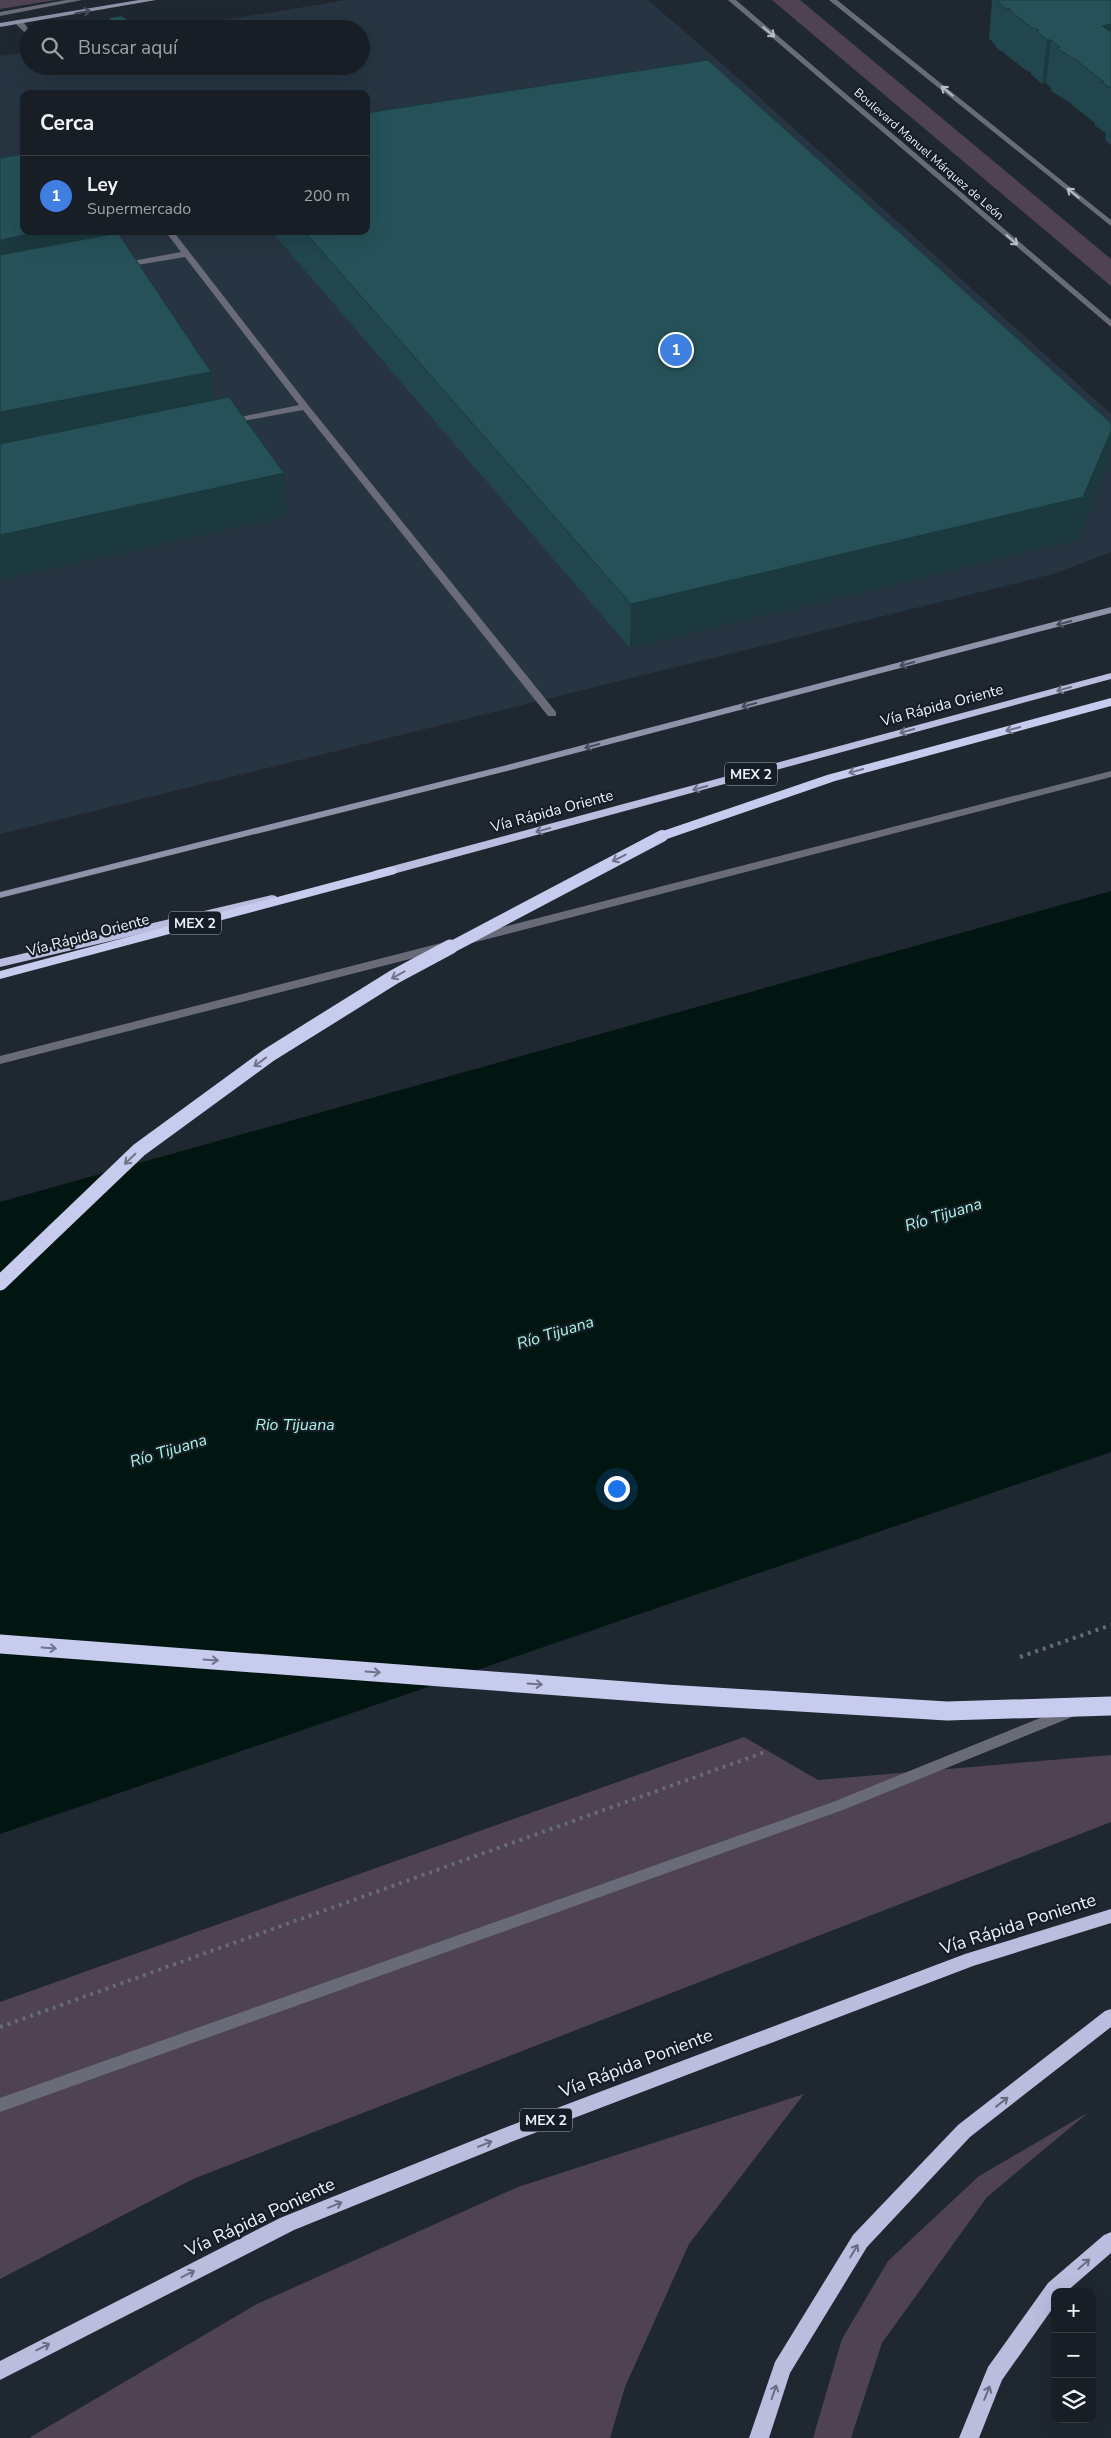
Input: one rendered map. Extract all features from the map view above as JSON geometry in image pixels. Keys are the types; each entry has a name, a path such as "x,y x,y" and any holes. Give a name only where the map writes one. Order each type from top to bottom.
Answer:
{"highway":[{"name":"Vía Rápida Oriente","path":"0,975 1111,676"},
{"path":"0,1283 139,1150 269,1055 394,977 662,836 831,778 1111,702"},
{"path":"0,963 390,871"},
{"path":"0,1644 666,1694 947,1711 1111,1706"},
{"name":"Vía Rápida Poniente","path":"0,2371 17,2360 296,2220 505,2136 971,1959 1111,1916"},
{"path":"759,2438 782,2369 860,2241 964,2132 1111,2017"},
{"path":"969,2438 995,2374 1055,2289 1111,2241"}],"main road":[{"path":"31,20 152,0"},
{"path":"0,25 19,22"},
{"path":"0,895 507,768 1111,610"}],"street":[{"path":"0,14 78,0"},
{"name":"Boulevard Manuel Márquez de León","path":"732,0 1111,324"},
{"path":"833,0 1111,224"},
{"path":"172,235 305,407 552,714"},
{"path":"117,267 186,254"},
{"path":"220,424 305,407"},
{"path":"0,1060 1111,774"},
{"path":"0,2106 838,1806 1111,1695"}],"path":[{"path":"1016,1658 1111,1625"},
{"path":"0,2027 773,1749"}],"shaded area":[{"path":"0,0 56,0 0,9"},
{"path":"346,0 648,0 739,79 1111,414 1111,552 1053,574 0,834 0,56 20,53 20,75 370,75 370,20 225,20"},
{"path":"772,0 800,0 1111,259 1111,286"},
{"path":"744,1737 818,1780 1111,1755 1111,1822 193,2179 0,2279 0,2002"},
{"path":"804,2094 689,2244 625,2387 610,2438 29,2438 257,2304 518,2187"},
{"path":"1089,2112 987,2197 882,2343 851,2438 813,2438 842,2339 888,2261 979,2176"}],"water":[{"name":"Rio Tijuana","path":"1111,891 1111,1452 0,1834 0,1202"}],"building":[{"path":"997,0 1111,0 1111,24 1102,26 1111,32 1111,88 1100,82 1104,82 1075,59 1056,48 1060,47 1051,40 1047,40 1036,31 1039,30 1032,28 1009,10 1011,9 1004,8"},
{"path":"122,16 127,20 111,20 109,18"},
{"path":"708,60 1111,423 1111,431 1083,497 631,604 308,235 370,235 370,112"},
{"path":"20,155 20,235 23,235 0,240 0,158"},
{"path":"107,235 119,235 211,372 0,412 0,255"},
{"path":"229,397 284,473 0,535 0,444"}],"place":[{"name":"Ley","path":"676,350"}],"water label":[{"name":"Río Tijuana","path":"943,1214"},
{"name":"Río Tijuana","path":"555,1332"},
{"name":"Río Tijuana","path":"168,1450"}]}
